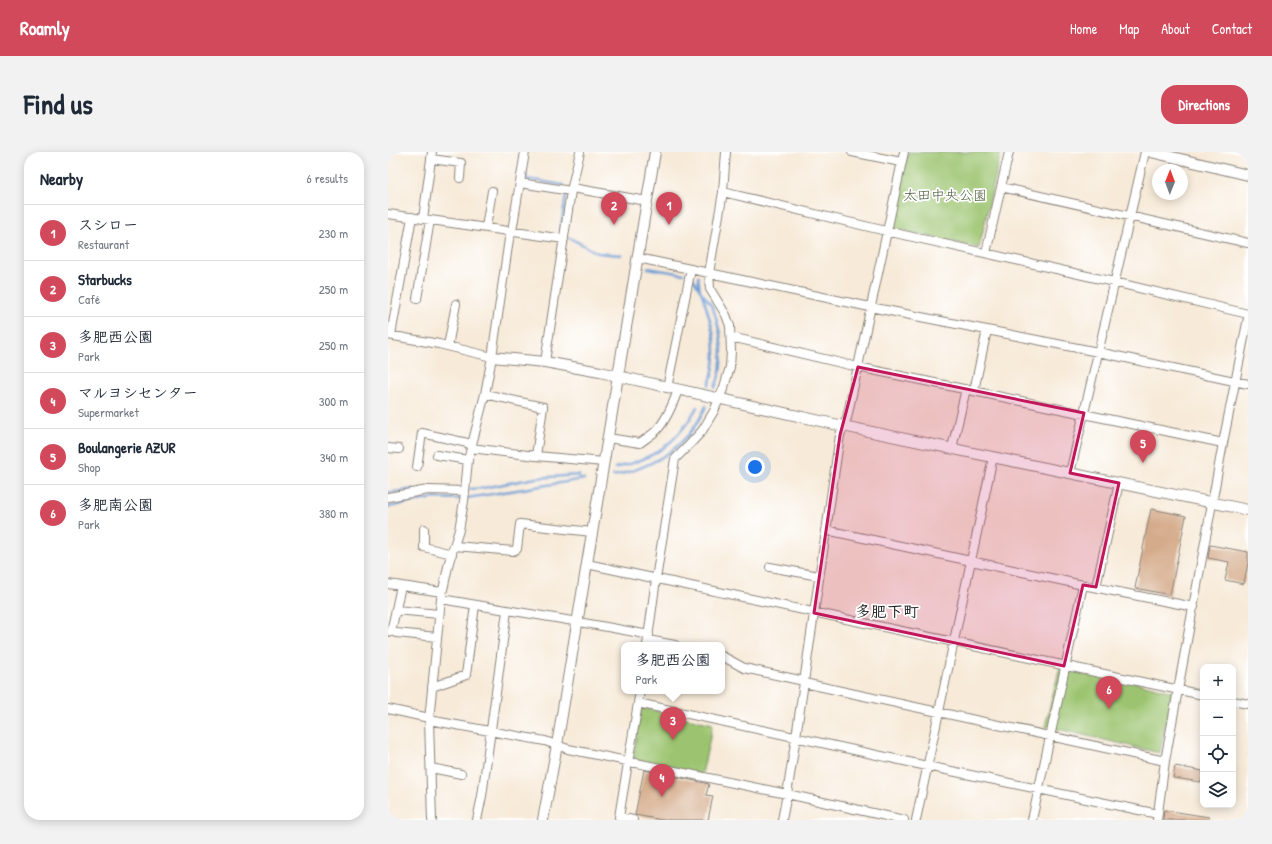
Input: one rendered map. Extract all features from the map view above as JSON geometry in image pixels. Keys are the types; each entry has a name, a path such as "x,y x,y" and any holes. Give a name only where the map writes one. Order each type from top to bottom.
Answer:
{"street":[{"path":"432,820 429,719 441,596 459,530 465,496 468,460 485,394 492,357 509,239 512,231 524,152"},
{"path":"545,362 572,190 580,152"},
{"path":"543,820 557,745 655,152"},
{"path":"648,640 675,459 702,431 714,411 730,367 730,326 726,315 710,289 709,273 723,192 726,152"},
{"path":"852,152 901,162"},
{"path":"782,820 796,737 840,435 847,418 904,152"},
{"path":"986,253 1009,152"},
{"path":"1070,473 1129,215 1145,152"},
{"path":"1151,152 1248,175"},
{"path":"417,299 427,220 431,155 461,163 460,178"},
{"path":"520,183 647,201"},
{"path":"1001,187 1248,243"},
{"path":"486,227 492,191"},
{"path":"723,192 886,232 986,253 1248,314"},
{"path":"388,214 564,239"},
{"path":"412,217 390,335 448,346 492,357 545,362 618,376 843,426 1119,483 1212,504 1248,510"},
{"path":"638,258 1248,384"},
{"path":"667,388 691,270"},
{"path":"448,346 456,304"},
{"path":"638,703 927,766 1039,788 1157,817 1165,761 1223,442 1248,318"},
{"path":"974,391 987,330"},
{"path":"731,337 858,367 1223,442"},
{"path":"952,448 966,389"},
{"path":"608,438 640,443 664,422 678,390"},
{"path":"485,394 543,408 536,456"},
{"path":"417,467 422,433 472,446 536,456 604,462"},
{"path":"388,448 399,449"},
{"path":"437,455 468,460"},
{"path":"916,820 993,457"},
{"path":"1096,587 1119,483"},
{"path":"388,497 428,490 465,496"},
{"path":"455,546 513,551 517,549 520,524 592,532"},
{"path":"424,530 424,547 452,554"},
{"path":"826,530 1194,607"},
{"path":"587,564 1200,694"},
{"path":"770,567 819,576"},
{"path":"388,584 475,605 577,621 659,642"},
{"path":"1032,820 1064,666 1083,584"},
{"path":"401,586 393,632 436,637"},
{"path":"432,687 466,675 475,605"},
{"path":"396,610 439,614"},
{"path":"477,820 482,796 507,611"},
{"path":"725,658 744,668 1165,761"},
{"path":"633,820 619,817 640,694"},
{"path":"1236,702 1248,704"},
{"path":"388,710 491,732 545,741 568,750 787,794 904,820"},
{"path":"431,768 461,774"}],"highlighted area":[{"path":"858,367 1084,413 1070,473 1119,483 1096,587 1083,585 1064,666 814,613 840,435"}],"green space":[{"name":"太田中央公園","path":"908,152 1001,152 979,248 893,228 891,223"},
{"path":"1061,663 1172,692 1160,753 1045,726"},
{"path":"643,708 713,724 702,774 636,760 633,756 641,710"}],"building":[{"path":"1151,509 1186,516 1170,595 1135,588"},
{"path":"1210,545 1248,552 1248,563 1244,584 1225,580 1229,562 1208,558"},
{"path":"1175,766 1200,770 1200,782 1173,778"},
{"path":"644,770 709,784 706,795 713,796 708,820 662,820 635,815"},
{"path":"1164,810 1209,817 1209,820 1163,820"}],"waterway":[{"path":"525,172 527,179 563,185"},
{"path":"562,233 560,232 566,195"},
{"path":"568,237 598,253 621,255"},
{"path":"648,268 683,274"},
{"path":"692,277 701,292 711,304 720,334 722,352 720,373 715,388"},
{"path":"698,277 700,290"},
{"path":"702,294 712,329 715,350 715,362 709,385"},
{"path":"613,476 642,467 668,453 690,433 706,406"},
{"path":"615,468 642,460 664,448 682,430 690,420 697,407"},
{"path":"469,489 483,488 536,478 579,475 579,479"},
{"path":"388,507 434,498 461,499 584,479"},
{"path":"388,493 413,489"}],"place":[{"name":"Starbucks","path":"614,225"},
{"name":"スシロー","path":"669,225"},
{"name":"Boulangerie AZUR","path":"1143,463"},
{"name":"多肥南公園","path":"1109,709"},
{"name":"多肥西公園","path":"673,740"},
{"name":"マルヨシセンター","path":"662,797"}],"district":[{"name":"多肥下町","path":"887,611"}]}
